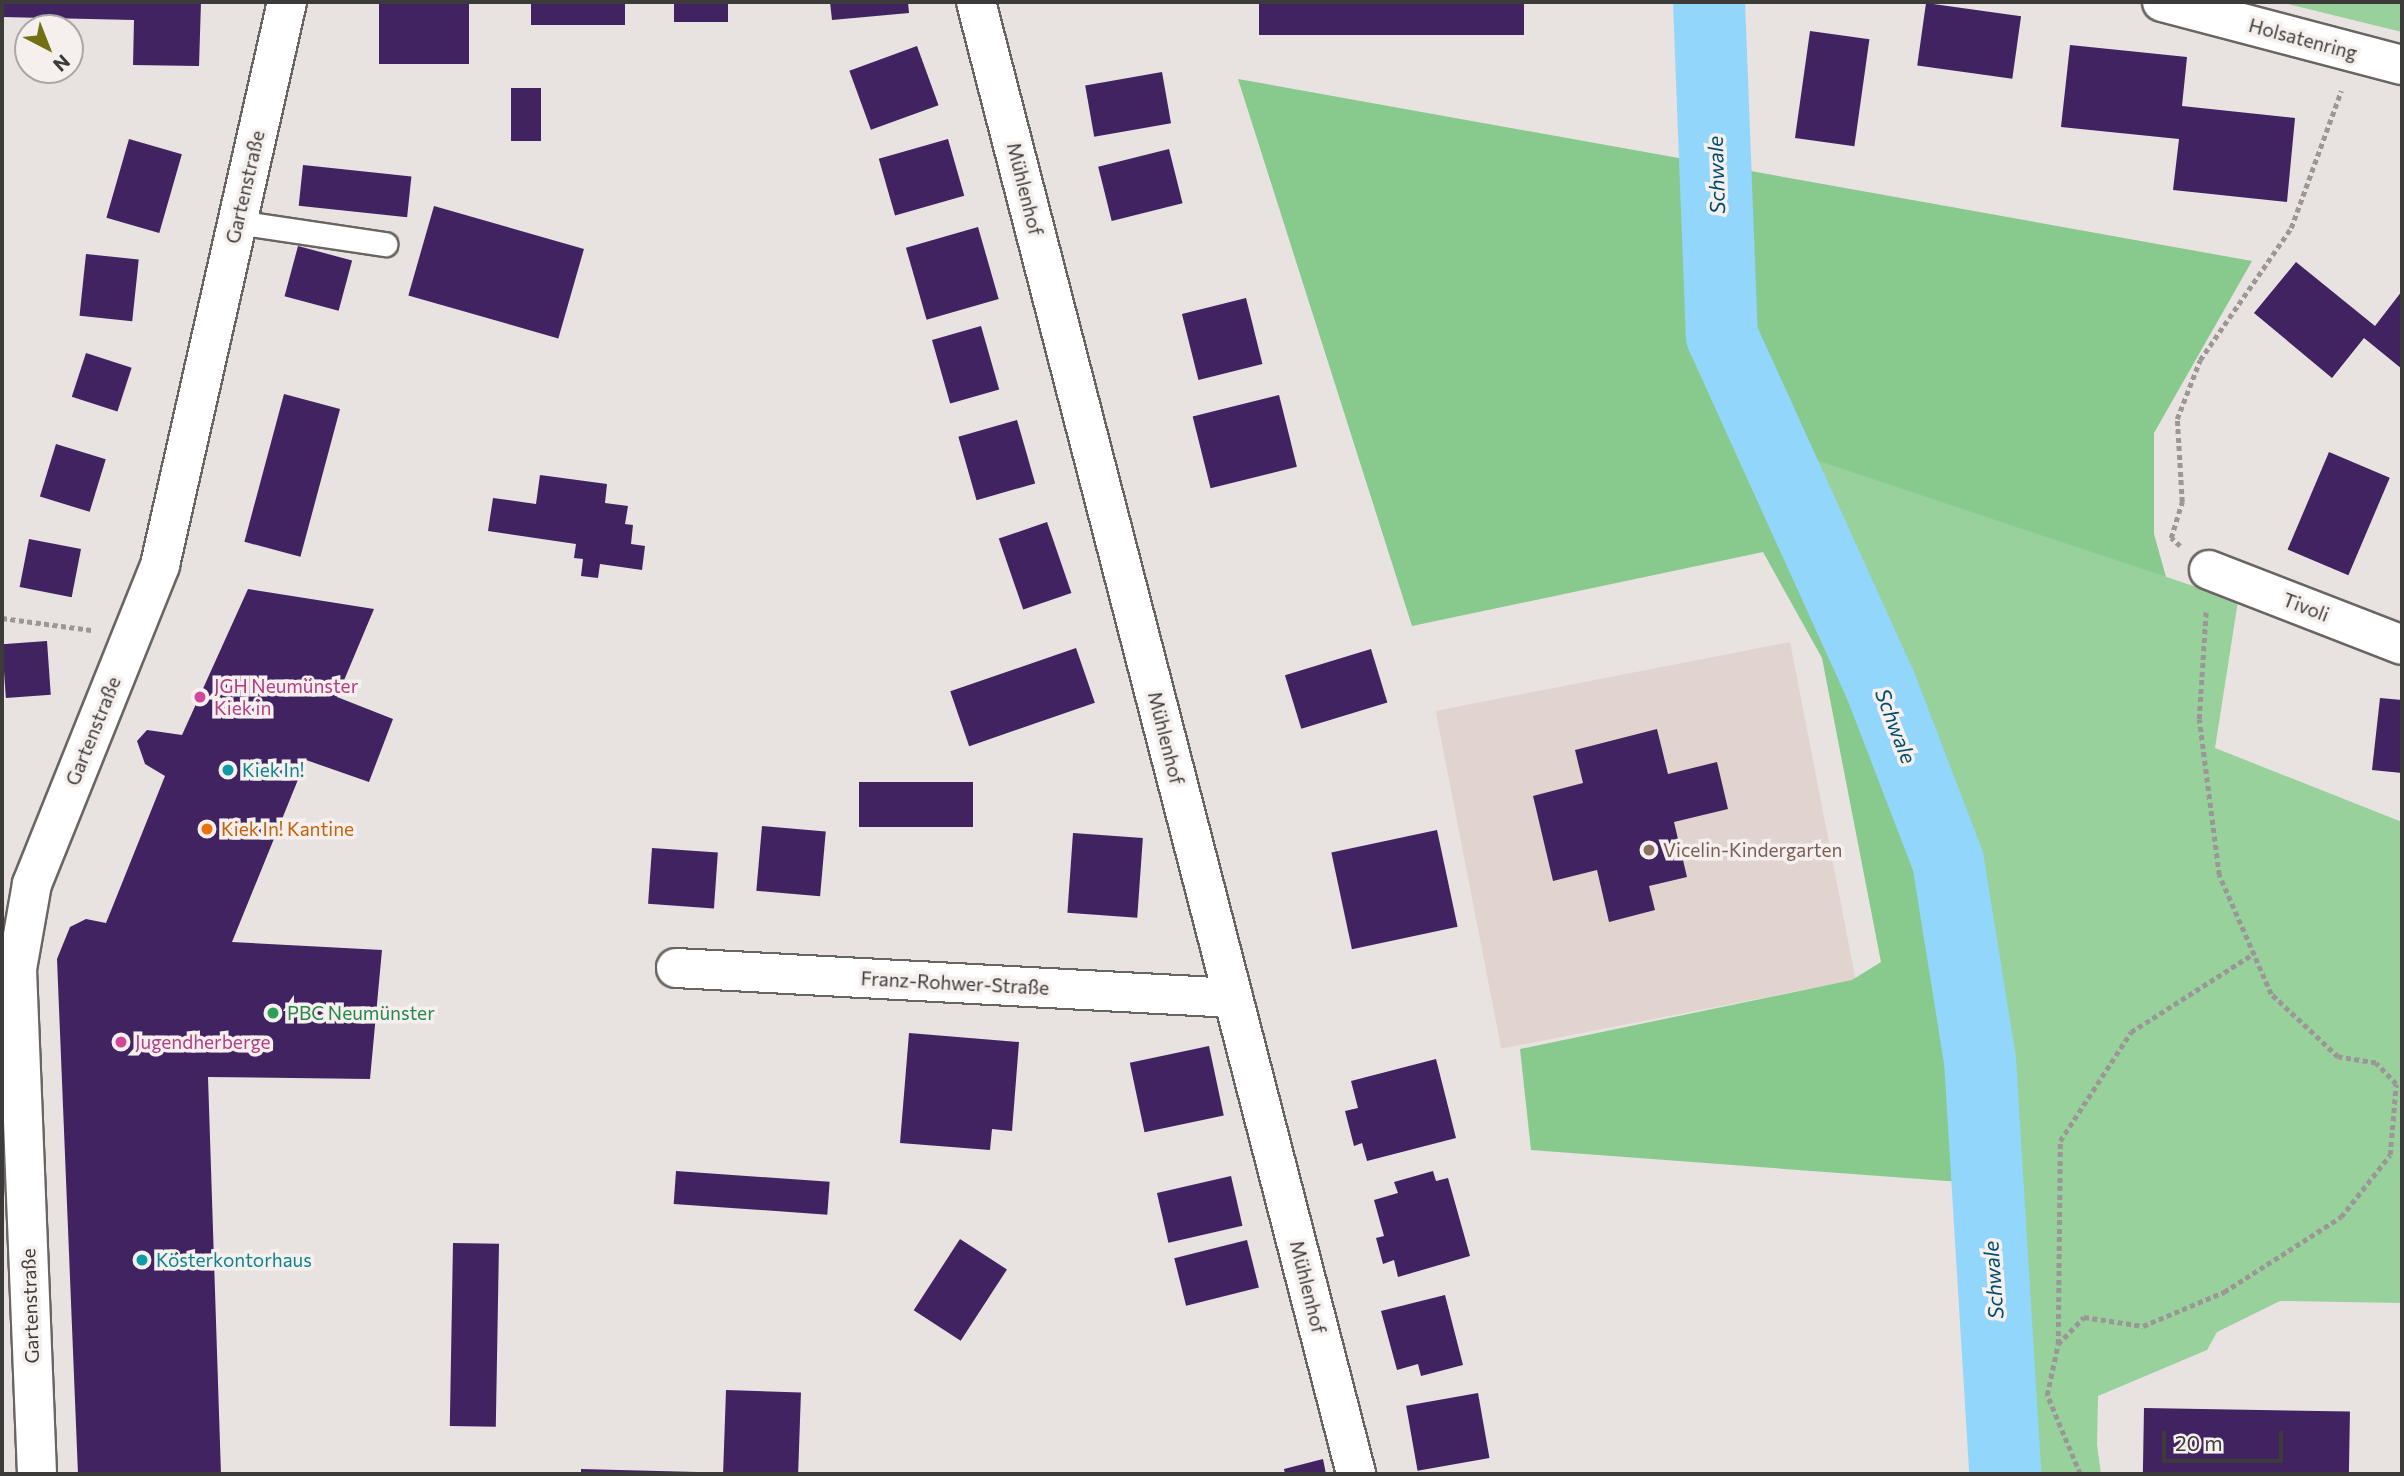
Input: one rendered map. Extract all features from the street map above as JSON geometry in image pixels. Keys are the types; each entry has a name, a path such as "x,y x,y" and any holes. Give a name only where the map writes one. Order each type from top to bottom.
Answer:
{"street":[{"name":"Gartenstraße","path":"37,1474 17,969 32,884 160,565 287,2"},
{"name":"Mühlenhof","path":"976,2 1356,1474"},
{"name":"Holsatenring","path":"2162,2 2402,65"},
{"name":"Tivoli","path":"2209,570 2402,645"},
{"name":"Franz-Rohwer-Straße","path":"676,968 1233,998"}],"lane":[{"path":"237,222 385,244"}],"path":[{"path":"2058,1344 2084,1317 2143,1326 2224,1292 2341,1217 2390,1155 2396,1084 2376,1063 2338,1057 2271,994 2219,876 2199,719 2209,570 2171,538 2182,502 2177,419 2200,360 2291,228 2341,91"},
{"path":"2,618 132,636"},
{"path":"2080,1474 2046,1395 2058,1344 2060,1141 2131,1032 2253,954"},
{"path":"2074,1474 2077,1466"}],"shaded area":[{"name":"Vicelin-Kindergarten","path":"1790,642 1856,980 1501,1049 1436,711"}],"green space":[{"path":"2280,2 2402,2 2402,32 2353,20"},
{"path":"1238,79 2252,261 2154,433 2154,534 2166,577 1768,444 1948,861 1980,1060 1988,1184 1531,1150 1520,1049 1852,980 1881,962 1822,658 1763,552 1412,626"},
{"path":"1768,443 2238,601 2215,748 2402,822 2402,1303 2280,1301 2217,1332 2207,1350 2098,1396 2097,1445 2101,1474 2005,1474 1980,1060"}],"building":[{"path":"2,2 201,2 199,66 133,65 134,20 84,19 84,14 14,14 14,17 2,17"},
{"path":"379,2 469,2 469,64 379,64"},
{"path":"531,2 625,2 625,25 531,25"},
{"path":"674,2 728,2 728,22 674,22"},
{"path":"830,2 908,2 909,13 832,20"},
{"path":"1259,2 1524,2 1524,35 1259,35"},
{"path":"1926,3 2021,16 2012,79 1917,65"},
{"path":"1810,31 1869,39 1854,146 1795,138"},
{"path":"2070,45 2187,57 2182,106 2295,118 2287,202 2173,190 2179,139 2061,127"},
{"path":"917,46 939,105 871,130 849,71"},
{"path":"1162,72 1171,123 1094,137 1085,86"},
{"path":"511,88 541,88 541,141 511,141"},
{"path":"129,139 182,154 159,233 106,218"},
{"path":"948,139 964,196 895,216 879,159"},
{"path":"1169,149 1183,203 1112,221 1098,167"},
{"path":"303,165 411,176 407,217 299,206"},
{"path":"434,206 584,249 558,338 408,295"},
{"path":"978,227 999,299 927,320 906,248"},
{"path":"298,246 352,260 339,311 285,296"},
{"path":"86,254 139,260 132,321 80,316"},
{"path":"2296,262 2375,326 2402,291 2402,369 2364,338 2332,378 2254,313"},
{"path":"1246,298 1262,364 1198,380 1182,314"},
{"path":"981,326 999,389 950,404 932,340"},
{"path":"86,353 132,368 117,412 72,397"},
{"path":"284,394 340,409 300,557 244,542"},
{"path":"1279,395 1297,467 1211,488 1193,417"},
{"path":"1017,420 1035,483 977,500 958,437"},
{"path":"56,444 106,459 90,512 40,497"},
{"path":"2329,452 2390,478 2348,575 2288,550"},
{"path":"540,475 607,484 605,503 628,506 625,524 633,525 631,544 645,546 642,570 600,564 598,578 581,576 583,559 574,558 576,544 488,531 493,498 536,504"},
{"path":"1047,522 1071,593 1023,610 999,539"},
{"path":"29,539 81,549 72,597 20,587"},
{"name":"Kösterkontorhaus","path":"248,589 374,609 337,697 393,719 369,782 306,760 232,942 382,950 370,1079 208,1077 221,1474 78,1474 57,959 70,927 86,919 106,923 165,776 145,764 137,741 147,730 182,735"},
{"path":"47,641 51,695 6,698 2,644"},
{"path":"1076,648 1095,703 969,746 950,691"},
{"path":"1371,649 1387,703 1301,729 1285,675"},
{"path":"2380,698 2402,700 2402,773 2372,770"},
{"path":"1657,729 1668,774 1717,762 1728,809 1674,822 1687,877 1649,886 1655,910 1609,922 1597,870 1553,881 1533,796 1583,783 1575,750"},
{"path":"859,782 973,782 973,827 859,827"},
{"path":"762,826 826,832 820,896 756,891"},
{"path":"1437,830 1458,927 1352,949 1331,852"},
{"path":"1073,833 1143,838 1137,918 1067,913"},
{"path":"652,848 718,853 714,908 648,904"},
{"path":"909,1033 1019,1042 1012,1131 992,1129 990,1150 900,1143"},
{"path":"1209,1046 1224,1115 1145,1132 1130,1063"},
{"path":"1436,1059 1456,1138 1367,1161 1362,1143 1354,1146 1345,1111 1358,1108 1351,1081"},
{"path":"676,1171 830,1182 827,1215 674,1204"},
{"path":"1433,1171 1436,1181 1448,1178 1470,1256 1398,1277 1394,1260 1383,1264 1376,1238 1384,1236 1374,1200 1398,1193 1394,1182"},
{"path":"1231,1176 1242,1226 1168,1243 1157,1193"},
{"path":"960,1239 1007,1269 961,1341 914,1310"},
{"path":"1247,1240 1259,1288 1186,1306 1174,1258"},
{"path":"453,1243 499,1244 496,1427 450,1426"},
{"path":"1445,1295 1463,1365 1421,1376 1418,1364 1397,1370 1381,1311"},
{"path":"726,1390 801,1393 798,1474 723,1474"},
{"path":"1478,1393 1489,1458 1418,1471 1406,1406"},
{"path":"2144,1408 2350,1412 2349,1474 2143,1474"},
{"path":"1323,1459 1326,1474 1285,1474 1284,1469"},
{"path":"581,1469 697,1472 697,1474 581,1474"}],"waterway":[{"name":"Schwale","path":"1709,2 1722,336 1880,684 1948,861 1980,1060 2005,1474"}],"place":[{"name":"JGH Neumünster Kiek in","path":"200,697"},
{"name":"Kiek In!","path":"228,770"},
{"name":"Kiek In! Kantine","path":"207,829"},
{"name":"Vicelin-Kindergarten","path":"1649,850"},
{"name":"PBC Neumünster","path":"273,1013"},
{"name":"Jugendherberge","path":"121,1042"},
{"name":"Kösterkontorhaus","path":"142,1260"}]}
